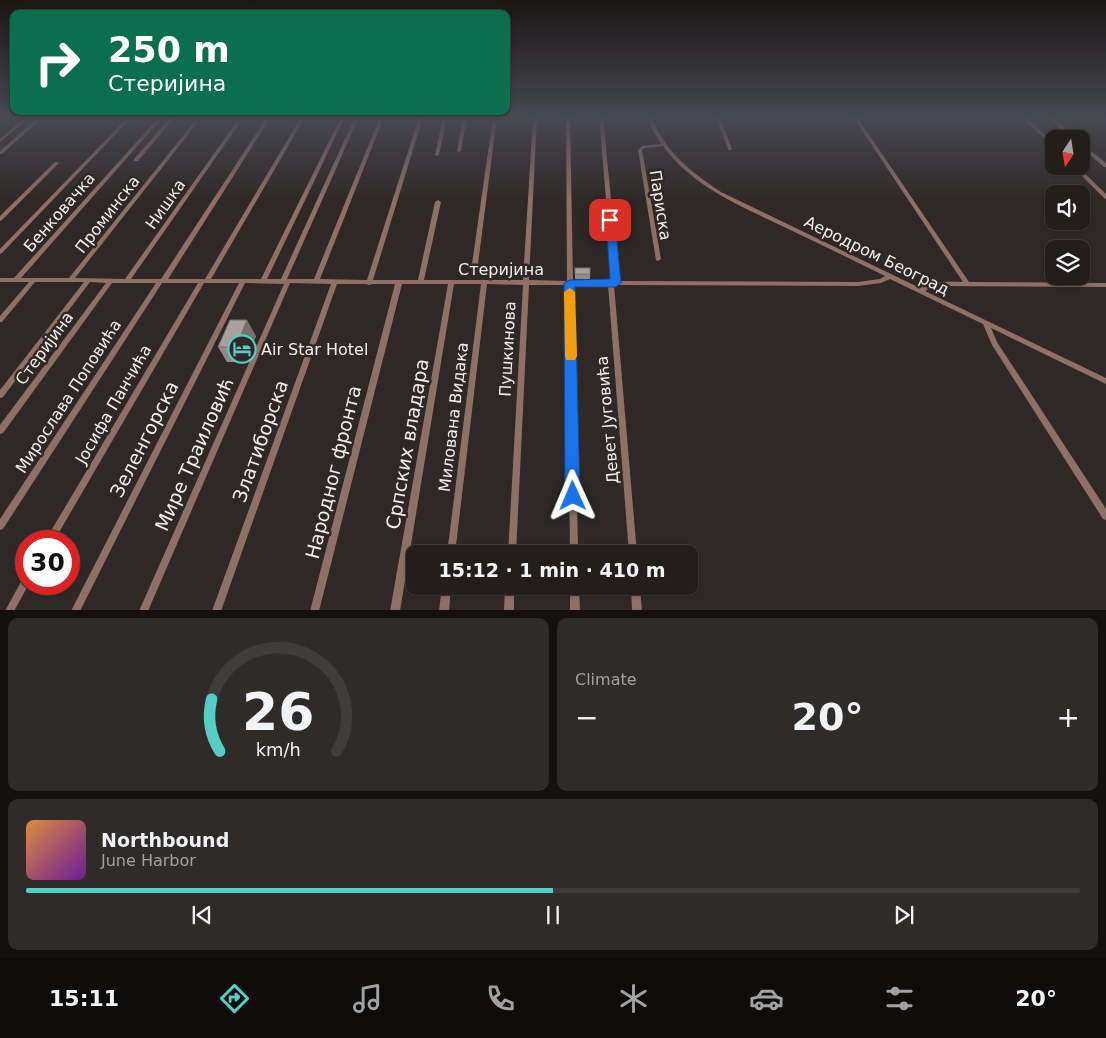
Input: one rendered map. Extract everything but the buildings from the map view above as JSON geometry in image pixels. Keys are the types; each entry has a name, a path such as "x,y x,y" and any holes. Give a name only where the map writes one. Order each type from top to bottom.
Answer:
{"street":[{"path":"0,252 103,145"},
{"name":"Бенковачка","path":"16,280 136,145"},
{"path":"136,160 149,145"},
{"name":"Проминска","path":"70,281 177,145"},
{"name":"Нишка","path":"126,281 222,145"},
{"name":"Мирослава Поповића","path":"0,526 250,145"},
{"name":"Јосифа Панчића","path":"56,530 286,145"},
{"path":"263,282 329,145"},
{"name":"Мире Траиловић","path":"144,610 345,145"},
{"path":"316,282 371,145"},
{"path":"369,283 412,145"},
{"path":"437,155 439,145"},
{"path":"460,151 461,145"},
{"path":"475,264 491,145"},
{"name":"Пушкинова","path":"512,545 533,145"},
{"path":"568,145 574,545"},
{"name":"Девет Југовића","path":"603,145 632,545"},
{"name":"Париска","path":"658,259 640,150 644,147 659,145"},
{"name":"Аеродром Београд","path":"664,145 682,166 719,192 1106,381"},
{"path":"875,145 967,284"},
{"path":"1090,152 1106,166"},
{"path":"0,220 57,163"},
{"path":"1083,175 1106,197"},
{"path":"421,282 438,202"},
{"name":"Стеријина","path":"0,280 858,284 881,281 890,276"},
{"path":"0,320 34,280"},
{"path":"0,395 88,281"},
{"name":"Стеријина","path":"0,431 110,281"},
{"name":"Зеленгорска","path":"75,610 243,282"},
{"name":"Народног фронта","path":"314,610 399,282"},
{"name":"Српских владара","path":"395,610 451,282"},
{"name":"Златиборска","path":"216,610 334,283"},
{"name":"Милована Видака","path":"452,545 484,283"},
{"path":"920,291 933,285 1106,285"},
{"path":"986,323 994,343 1106,516"},
{"path":"9,610 18,595"},
{"path":"444,610 446,595"},
{"path":"509,610 510,595"},
{"path":"574,595 574,610"},
{"path":"636,595 637,610"}],"slow traffic":[{"path":"570,292 571,356"}],"place":[{"name":"Air Star Hotel","path":"242,349"}],"route":[{"path":"573,496 570,283 616,283 610,220"}]}
